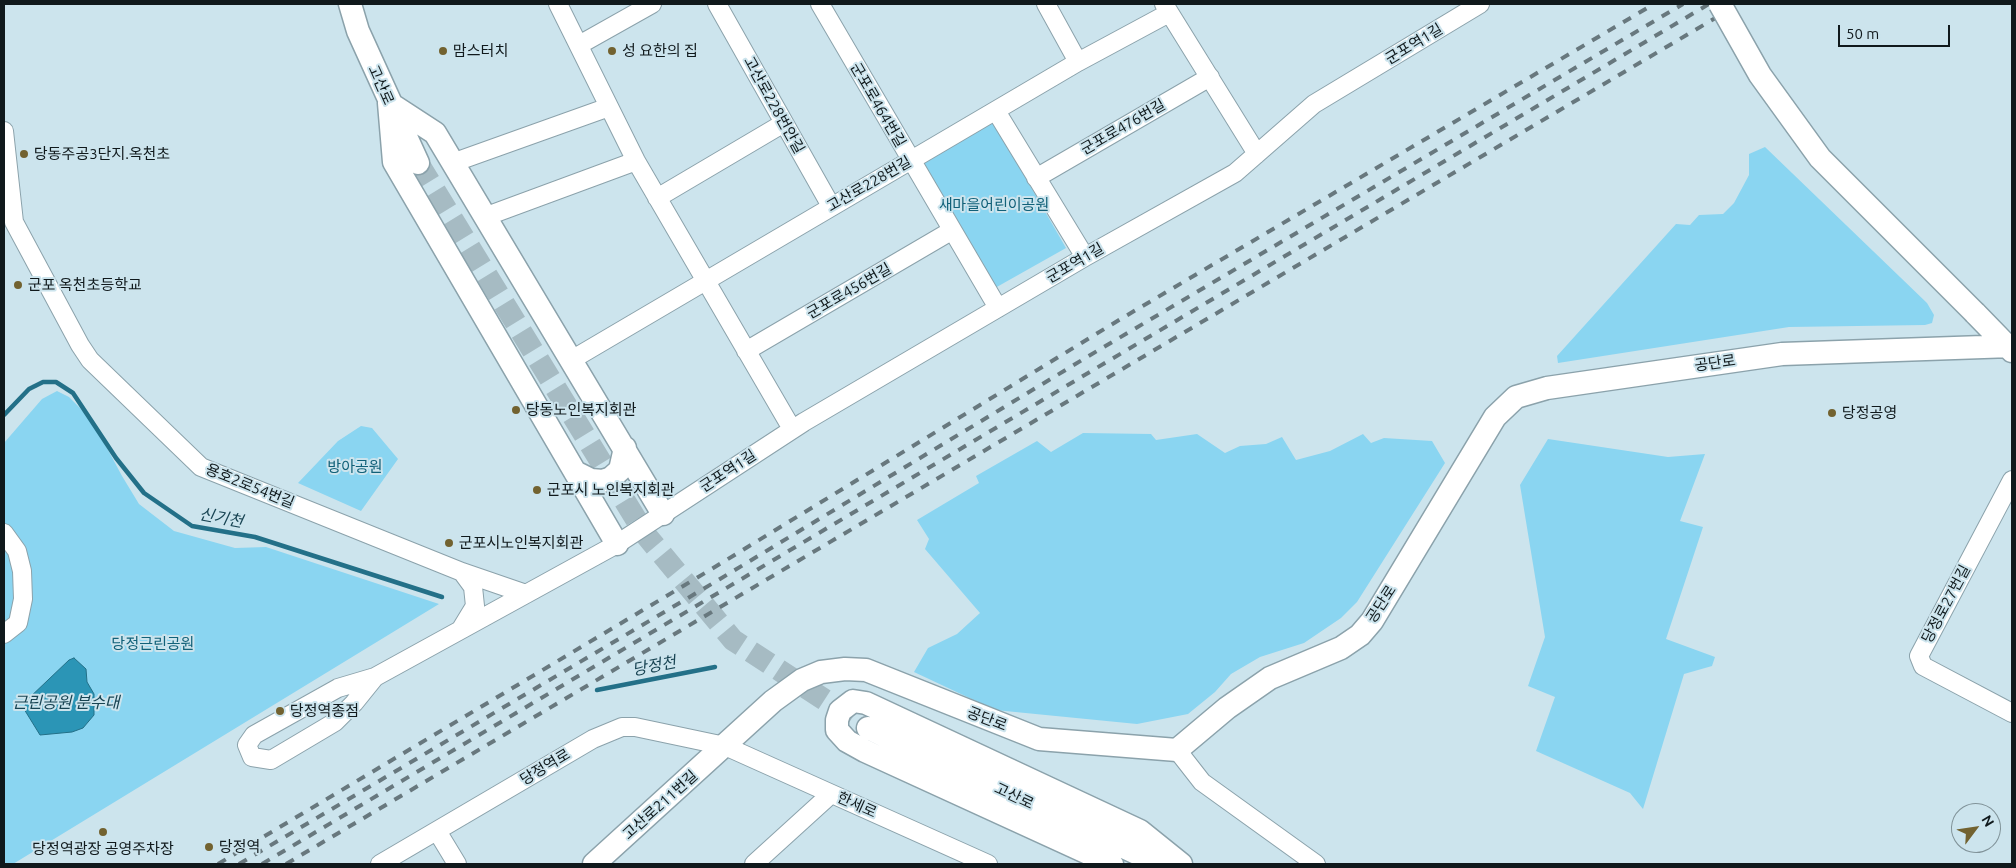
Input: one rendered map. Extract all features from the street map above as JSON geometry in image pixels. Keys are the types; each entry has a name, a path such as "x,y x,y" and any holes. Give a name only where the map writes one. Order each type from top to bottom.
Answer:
{"street":[{"name":"고산로","path":"350,4 358,31 388,103 418,163"},
{"path":"558,4 636,161 792,429"},
{"path":"579,45 652,4"},
{"name":"고산로228번안길","path":"717,4 831,206"},
{"name":"군포로464번길","path":"820,4 951,231 998,308"},
{"path":"1046,4 1078,62"},
{"name":"군포역1길","path":"663,514 792,429 1085,257 1235,173 1314,104 1480,4"},
{"path":"1720,4 1760,75 1820,158 2011,348"},
{"path":"1166,8 1257,154"},
{"name":"고산로228번길","path":"573,359 1078,62 1166,8"},
{"name":"군포로476번길","path":"1036,178 1210,77"},
{"path":"375,677 335,722 271,760 252,757 247,745 254,735 338,688 375,677 617,544 663,514 455,162 435,133 388,103"},
{"path":"388,103 394,162 617,544"},
{"path":"455,162 609,107"},
{"path":"996,110 1085,257"},
{"path":"657,198 784,123"},
{"name":"용호2로54번길","path":"4,131 14,222 90,360 201,467 462,572 526,594"},
{"path":"487,216 636,161"},
{"name":"군포로456번길","path":"746,350 951,231"},
{"name":"공단로","path":"725,746 773,701 802,680 821,672 845,669 866,670 1038,739 1178,750 1227,708 1270,678 1332,652 1360,635 1372,621 1495,417 1516,397 1547,388 1782,354 2011,348"},
{"path":"574,472 590,480 603,481 611,478 620,470 625,448"},
{"name":"당정로27번길","path":"2012,480 1919,656 1924,666 2012,713"},
{"path":"4,533 17,551 22,571 23,599 18,623 4,634"},
{"path":"460,631 474,606 473,587 462,572"},
{"path":"1112,864 859,748 847,741 838,730 837,720 840,710 853,700 866,703 1140,831 1181,864"},
{"name":"당정역로","path":"380,864 593,739 615,729 635,727 725,746"},
{"name":"고산로","path":"868,728 1160,864"},
{"name":"한세로","path":"725,746 988,864"},
{"name":"고산로211번길","path":"594,864 725,746"},
{"path":"1178,750 1202,782 1316,864"},
{"path":"754,864 831,794"},
{"path":"438,831 457,864"}],"green space":[{"name":"새마을어린이공원","path":"993,121 1066,248 995,288 923,161"},
{"path":"1765,147 1927,303 1934,315 1932,323 1925,325 1789,327 1558,363 1557,356 1676,224 1690,225 1699,215 1723,214 1734,203 1749,175 1749,154"},
{"name":"당정근린공원","path":"57,391 69,397 92,420 139,504 174,531 235,548 266,547 439,604 13,864 4,864 4,443 42,399"},
{"name":"방아공원","path":"361,426 372,428 398,459 361,511 298,483 338,441"},
{"path":"1083,433 1151,434 1156,440 1197,434 1225,453 1240,446 1266,444 1282,437 1296,460 1330,451 1363,434 1371,443 1384,438 1432,441 1445,463 1357,602 1341,618 1304,643 1260,657 1231,674 1215,692 1188,714 1137,724 995,710 914,672 928,648 957,634 980,613 925,549 929,539 917,520 979,483 976,476 1037,441 1051,452"},
{"path":"1548,439 1668,457 1705,454 1680,521 1703,527 1666,639 1715,657 1712,666 1684,674 1643,809 1630,793 1536,751 1555,697 1528,686 1545,637 1520,485"}],"water":[{"name":"근린공원 분수대","path":"74,658 86,669 87,682 94,694 94,715 83,728 72,732 40,735 24,709 27,700 69,660"}],"waterway":[{"name":"신기천","path":"4,415 29,389 43,382 56,382 73,393 116,458 144,493 192,526 255,537 442,597"},
{"name":"당정천","path":"597,690 715,667"}],"tunnel":[{"path":"418,163 645,534 733,640 868,728"}],"railway":[{"path":"218,864 710,570 1119,320 1654,4"},
{"path":"239,864 720,579 1087,357 1683,4"},
{"path":"262,864 1709,4"},
{"path":"286,864 1739,4"}],"place":[{"name":"맘스터치","path":"443,51"},
{"name":"성 요한의 집","path":"612,51"},
{"name":"당동주공3단지.옥천초","path":"24,154"},
{"name":"군포 옥천초등학교","path":"18,285"},
{"name":"당동노인복지회관","path":"516,410"},
{"name":"당정공영","path":"1832,413"},
{"name":"군포시 노인복지회관","path":"537,490"},
{"name":"군포시노인복지회관","path":"449,543"},
{"name":"당정역종점","path":"280,711"},
{"name":"당정역광장 공영주차장","path":"103,832"},
{"name":"당정역","path":"209,847"}]}
